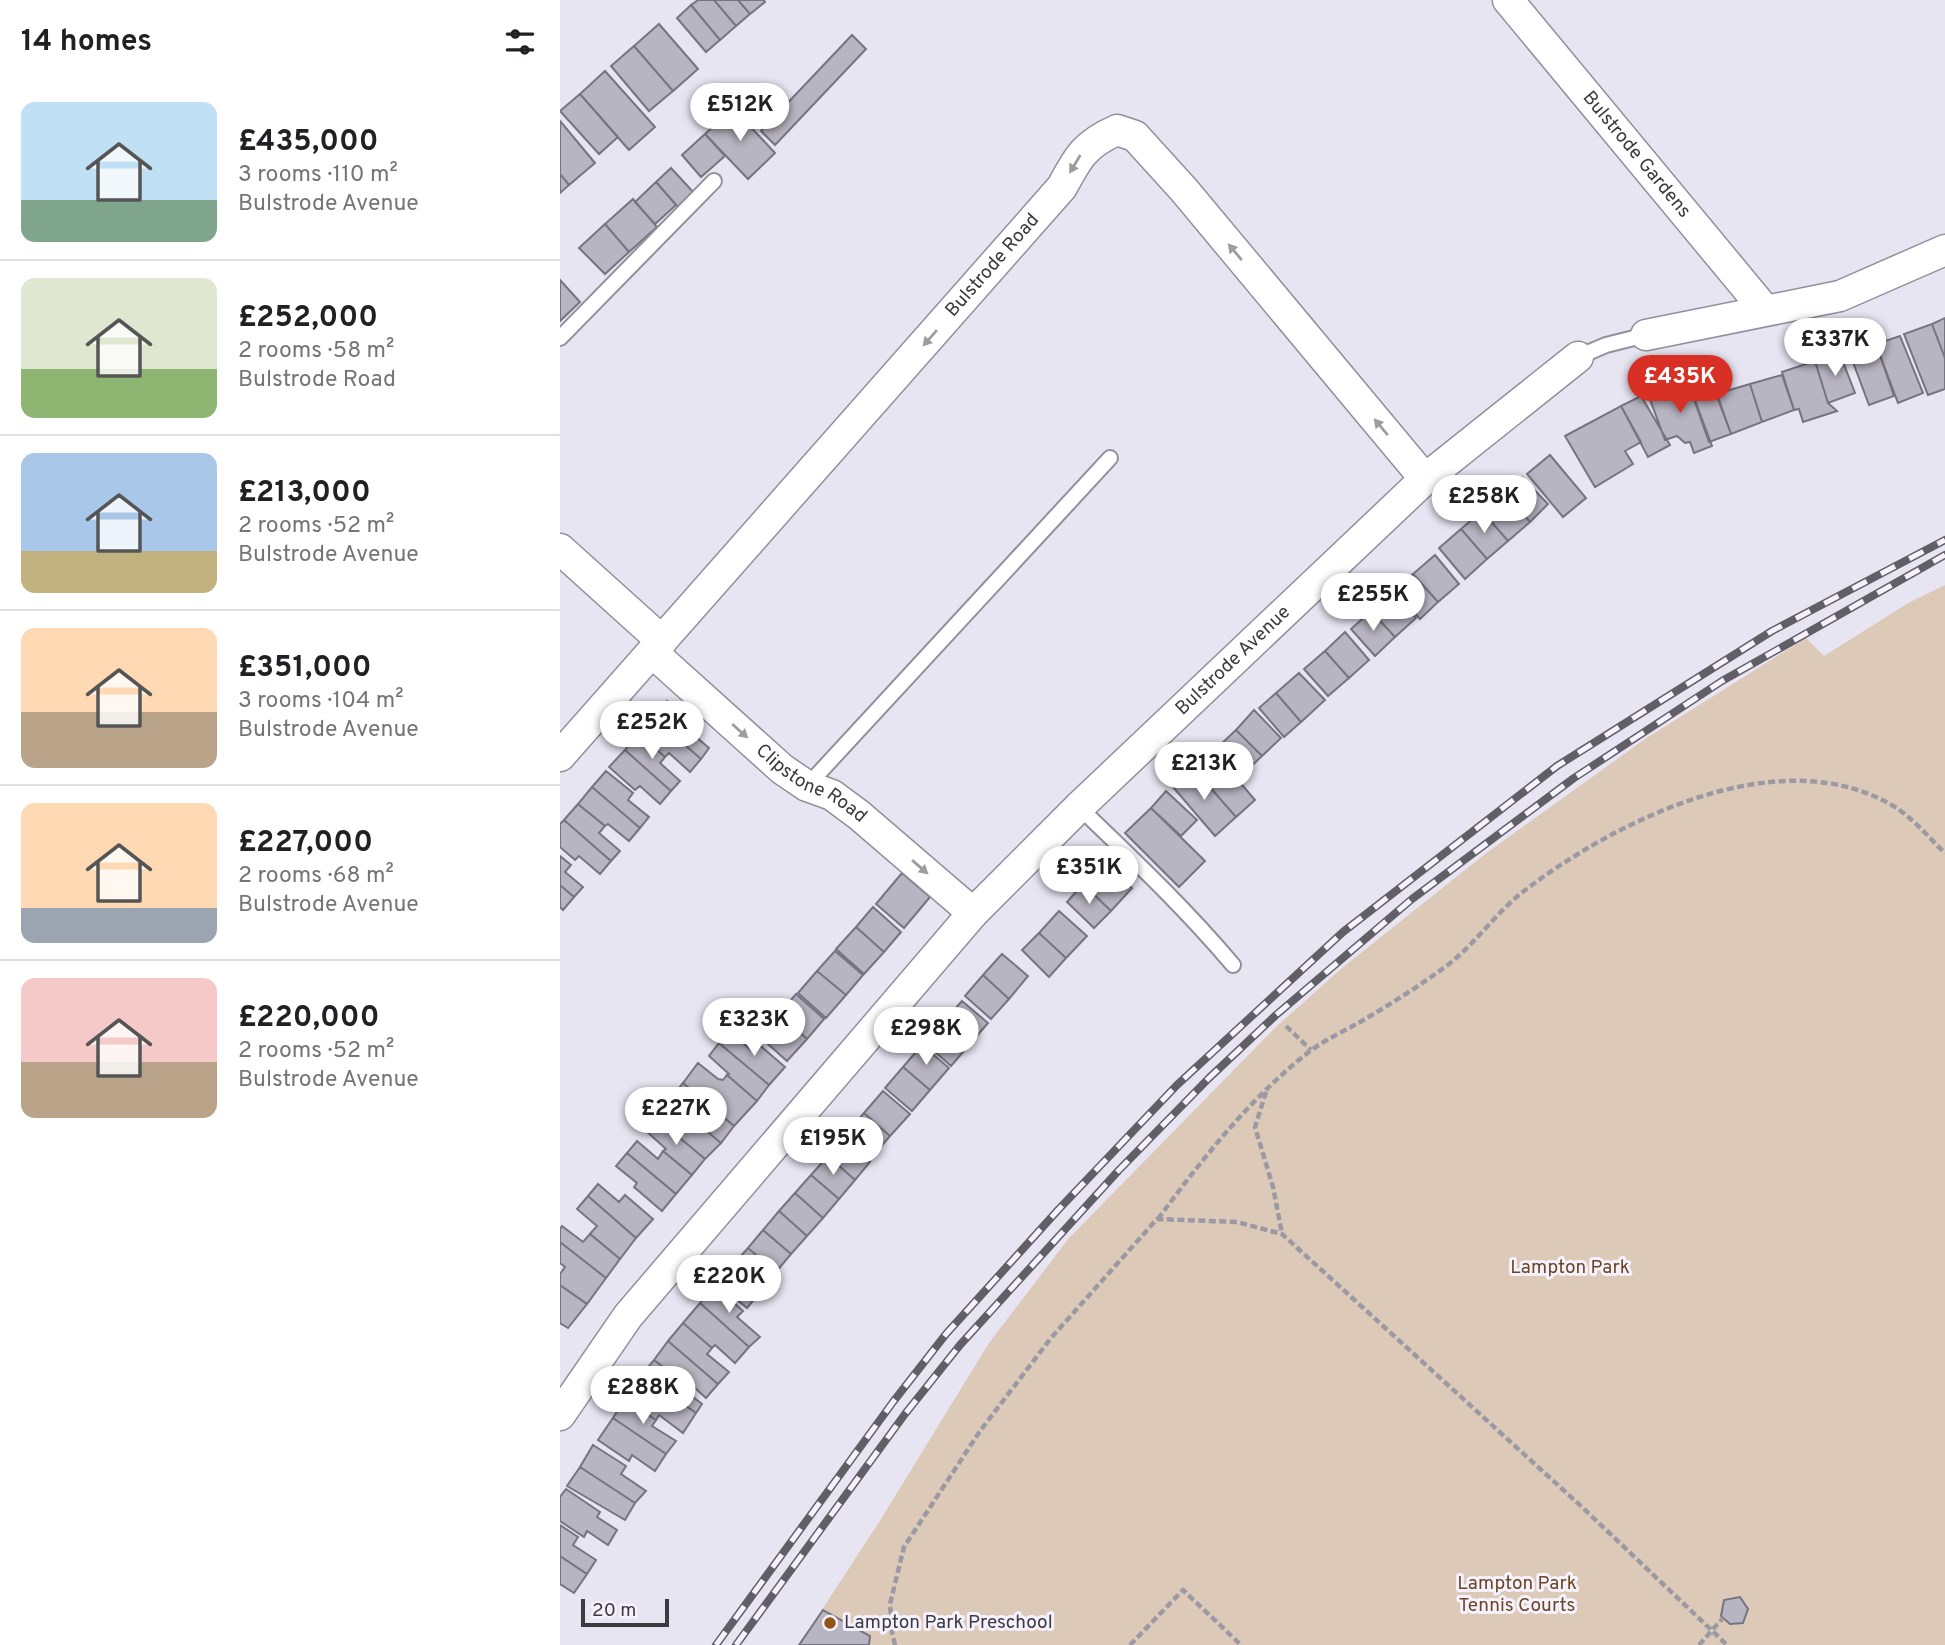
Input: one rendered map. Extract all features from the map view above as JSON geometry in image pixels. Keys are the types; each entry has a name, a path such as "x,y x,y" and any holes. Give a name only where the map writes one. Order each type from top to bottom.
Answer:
{"street":[{"name":"Bulstrode Gardens","path":"1512,2 1765,310"},
{"name":"Bulstrode Road","path":"560,756 1062,187 1081,154 1096,139 1117,130 1135,136 1159,163 1425,479"},
{"name":"Bulstrode Avenue","path":"1646,335 1840,296 1945,250"},
{"name":"Bulstrode Avenue","path":"560,1415 628,1316 973,913 1079,807 1425,479 1578,357"},
{"name":"Clipstone Road","path":"560,549 782,769 807,786 832,795 859,815 973,913"}],"lane":[{"path":"560,338 714,181"},
{"name":"Bulstrode Avenue","path":"1578,357 1606,345 1646,335"},
{"path":"807,786 1110,458"},
{"path":"1079,807 1187,913 1233,965"}],"path":[{"path":"895,1645 890,1604 904,1547 980,1431 1051,1338 1157,1219 1215,1146 1266,1091 1311,1050 1386,1007 1447,966 1471,946 1522,892 1584,851 1625,827 1712,794 1759,784 1804,779 1838,783 1869,794 1896,808 1945,853"},
{"path":"1286,1026 1311,1050"},
{"path":"1266,1091 1255,1127 1273,1187 1282,1234"},
{"path":"1157,1219 1237,1222 1282,1234 1582,1507 1727,1645"},
{"path":"1130,1645 1183,1590 1241,1645"},
{"path":"1699,1645 1723,1618"}],"green space":[{"name":"Lampton Park","path":"1945,585 1945,1645 799,1645 881,1519 989,1343 1069,1238 1278,1025 1342,968 1485,854 1645,739 1806,638 1824,656 1910,602"}],"building":[{"path":"698,0 714,0 736,26 720,40 691,5"},
{"path":"714,0 738,0 750,14 736,26"},
{"path":"738,0 764,0 765,2 750,14"},
{"path":"691,5 720,40 706,52 677,18"},
{"path":"659,24 698,69 673,91 634,46"},
{"path":"852,35 866,49 775,145 761,131"},
{"path":"634,46 673,91 649,111 611,66"},
{"path":"605,71 655,127 629,150 580,94"},
{"path":"580,94 618,137 599,154 560,111"},
{"path":"733,108 775,153 748,179 705,134"},
{"path":"560,121 595,163 569,185 560,174"},
{"path":"705,134 725,156 701,177 682,155"},
{"path":"671,168 694,193 678,207 656,182"},
{"path":"560,174 569,185 560,193"},
{"path":"656,182 676,205 655,224 635,202"},
{"path":"633,199 657,227 629,252 605,224"},
{"path":"605,224 629,252 605,274 579,248"},
{"path":"560,280 580,302 560,321"},
{"path":"1945,318 1945,358 1932,324"},
{"path":"1932,324 1945,358 1945,389 1928,395 1904,334"},
{"path":"1900,336 1923,393 1898,403 1876,344"},
{"path":"1876,344 1894,396 1869,405 1850,354"},
{"path":"1840,354 1855,393 1828,403 1815,361"},
{"path":"1815,361 1828,403 1837,411 1803,422 1799,409 1794,410 1782,372"},
{"path":"1782,375 1794,410 1762,422 1750,384"},
{"path":"1687,379 1712,380 1731,434 1709,442"},
{"path":"1687,379 1712,446 1694,453 1690,442 1685,443 1677,436 1665,440 1648,394"},
{"path":"1750,384 1762,422 1731,434 1716,394"},
{"path":"1641,396 1670,445 1648,457 1621,406"},
{"path":"1621,406 1641,442 1625,451 1633,464 1595,487 1565,436"},
{"path":"1550,455 1586,498 1563,517 1527,474"},
{"path":"1522,477 1548,504 1530,522 1504,492"},
{"path":"1504,492 1530,522 1508,541 1482,511"},
{"path":"1482,511 1508,541 1487,559 1461,529"},
{"path":"1461,529 1487,559 1465,579 1439,548"},
{"path":"1435,555 1459,584 1438,602 1413,574"},
{"path":"1413,574 1438,602 1420,619 1394,590"},
{"path":"1391,592 1416,618 1395,637 1371,611"},
{"path":"1371,611 1395,637 1375,656 1351,629"},
{"path":"1345,632 1369,660 1349,678 1325,651"},
{"path":"1325,651 1349,678 1328,696 1304,669"},
{"path":"1299,673 1325,700 1301,722 1276,693"},
{"path":"1276,693 1301,722 1284,737 1259,708"},
{"path":"667,701 694,725 689,731 709,748 701,759 653,717"},
{"path":"1254,710 1281,738 1262,756 1236,730"},
{"path":"653,717 701,759 690,772 669,753 665,757 639,734"},
{"path":"1236,730 1262,756 1244,773 1218,747"},
{"path":"639,734 665,757 660,763 680,781 671,791 625,750"},
{"path":"625,750 671,791 660,804 640,786 635,790 609,767"},
{"path":"1213,751 1255,800 1236,817 1193,768"},
{"path":"1193,768 1236,817 1215,836 1173,787"},
{"path":"606,771 633,793 628,800 649,817 640,828 592,787"},
{"path":"592,787 640,828 629,841 578,804"},
{"path":"1166,791 1197,820 1181,836 1151,808"},
{"path":"578,804 605,826 599,833 620,851 611,861 564,820"},
{"path":"1151,808 1205,861 1179,887 1125,833"},
{"path":"564,820 611,861 600,874 579,856 575,860 560,847 560,824"},
{"path":"560,856 571,865 565,872 583,887 574,897 560,885"},
{"path":"1105,863 1132,888 1111,911 1083,884"},
{"path":"902,873 930,897 904,928 876,904"},
{"path":"1083,884 1111,911 1094,928 1067,902"},
{"path":"560,885 574,897 563,910 560,907"},
{"path":"873,907 901,932 884,952 856,927"},
{"path":"1059,911 1087,936 1066,958 1039,933"},
{"path":"856,927 884,952 864,974 836,949"},
{"path":"1039,933 1066,958 1049,977 1022,950"},
{"path":"835,951 863,975 846,995 817,971"},
{"path":"1002,954 1028,976 1009,999 983,975"},
{"path":"817,971 846,995 826,1018 798,993"},
{"path":"983,975 1009,999 991,1019 965,996"},
{"path":"796,994 824,1019 807,1039 779,1014"},
{"path":"962,1001 988,1023 969,1045 943,1022"},
{"path":"779,1014 807,1039 787,1061 759,1036"},
{"path":"943,1022 969,1045 951,1066 925,1043"},
{"path":"729,1031 750,1049 756,1042 785,1067 769,1085 719,1043"},
{"path":"719,1043 769,1085 757,1101 709,1056"},
{"path":"922,1045 949,1068 930,1090 903,1067"},
{"path":"698,1063 718,1079 723,1080 727,1075 757,1101 734,1126 683,1083"},
{"path":"903,1067 930,1090 912,1111 885,1088"},
{"path":"683,1083 734,1126 721,1143 691,1118 697,1111 675,1093"},
{"path":"883,1091 910,1114 890,1136 864,1113"},
{"path":"667,1106 687,1123 691,1118 721,1143 705,1159 657,1119"},
{"path":"864,1113 890,1136 872,1157 846,1134"},
{"path":"657,1119 705,1159 692,1175 663,1151 666,1149 646,1131"},
{"path":"842,1139 870,1162 855,1180 828,1156"},
{"path":"637,1141 658,1159 663,1151 692,1175 676,1194 627,1153"},
{"path":"627,1153 676,1194 662,1211 634,1187 637,1183 616,1166"},
{"path":"828,1156 855,1180 839,1199 811,1175"},
{"path":"811,1175 839,1199 823,1218 795,1193"},
{"path":"598,1184 619,1202 625,1195 653,1219 636,1238 588,1196"},
{"path":"795,1193 823,1218 807,1236 779,1211"},
{"path":"588,1196 636,1238 620,1259 590,1234 597,1226 577,1209"},
{"path":"779,1211 807,1236 791,1254 763,1230"},
{"path":"562,1226 583,1242 590,1234 620,1259 606,1278 560,1242"},
{"path":"763,1230 791,1254 776,1272 748,1248"},
{"path":"560,1242 606,1278 587,1304 560,1285 560,1274 565,1267 560,1263"},
{"path":"748,1248 776,1272 761,1291 732,1266"},
{"path":"732,1266 761,1291 747,1308 717,1283"},
{"path":"560,1285 587,1304 568,1328 560,1323"},
{"path":"715,1286 743,1311 737,1317 760,1337 749,1347 700,1303"},
{"path":"700,1303 749,1347 735,1363 715,1345 712,1348 683,1323"},
{"path":"683,1323 712,1348 707,1354 729,1372 718,1384 668,1341"},
{"path":"668,1341 718,1384 706,1398 684,1378 683,1382 654,1360"},
{"path":"654,1360 683,1382 679,1386 702,1404 696,1413 642,1374"},
{"path":"642,1374 696,1413 683,1433 659,1415 656,1420 625,1399"},
{"path":"625,1399 656,1420 652,1426 676,1441 666,1454 613,1418"},
{"path":"613,1418 666,1454 655,1471 632,1455 629,1461 598,1440"},
{"path":"593,1445 626,1466 621,1474 646,1491 635,1503 580,1467"},
{"path":"580,1467 635,1503 625,1520 567,1486"},
{"path":"566,1489 600,1512 597,1517 617,1530 608,1545 587,1531 584,1537 560,1521 560,1497"},
{"path":"560,1525 578,1537 573,1545 596,1560 587,1574 560,1556"},
{"path":"560,1556 587,1574 574,1593 560,1584"},
{"path":"1740,1597 1748,1609 1743,1623 1730,1624 1721,1616 1724,1600"},
{"name":"Lampton Park Preschool","path":"823,1610 870,1636 869,1645 799,1645"}],"railway":[{"path":"716,1645 893,1402 946,1334 1058,1210 1177,1085 1343,932 1557,766 1772,631 1945,540"},
{"path":"736,1645 905,1414 960,1345 1119,1170 1209,1078 1276,1015 1412,899 1574,778 1722,681 1945,555"}],"place":[{"name":"Lampton Park Preschool","path":"830,1623"}],"park label":[{"name":"Lampton Park Tennis Courts","path":"1517,1595"}]}
